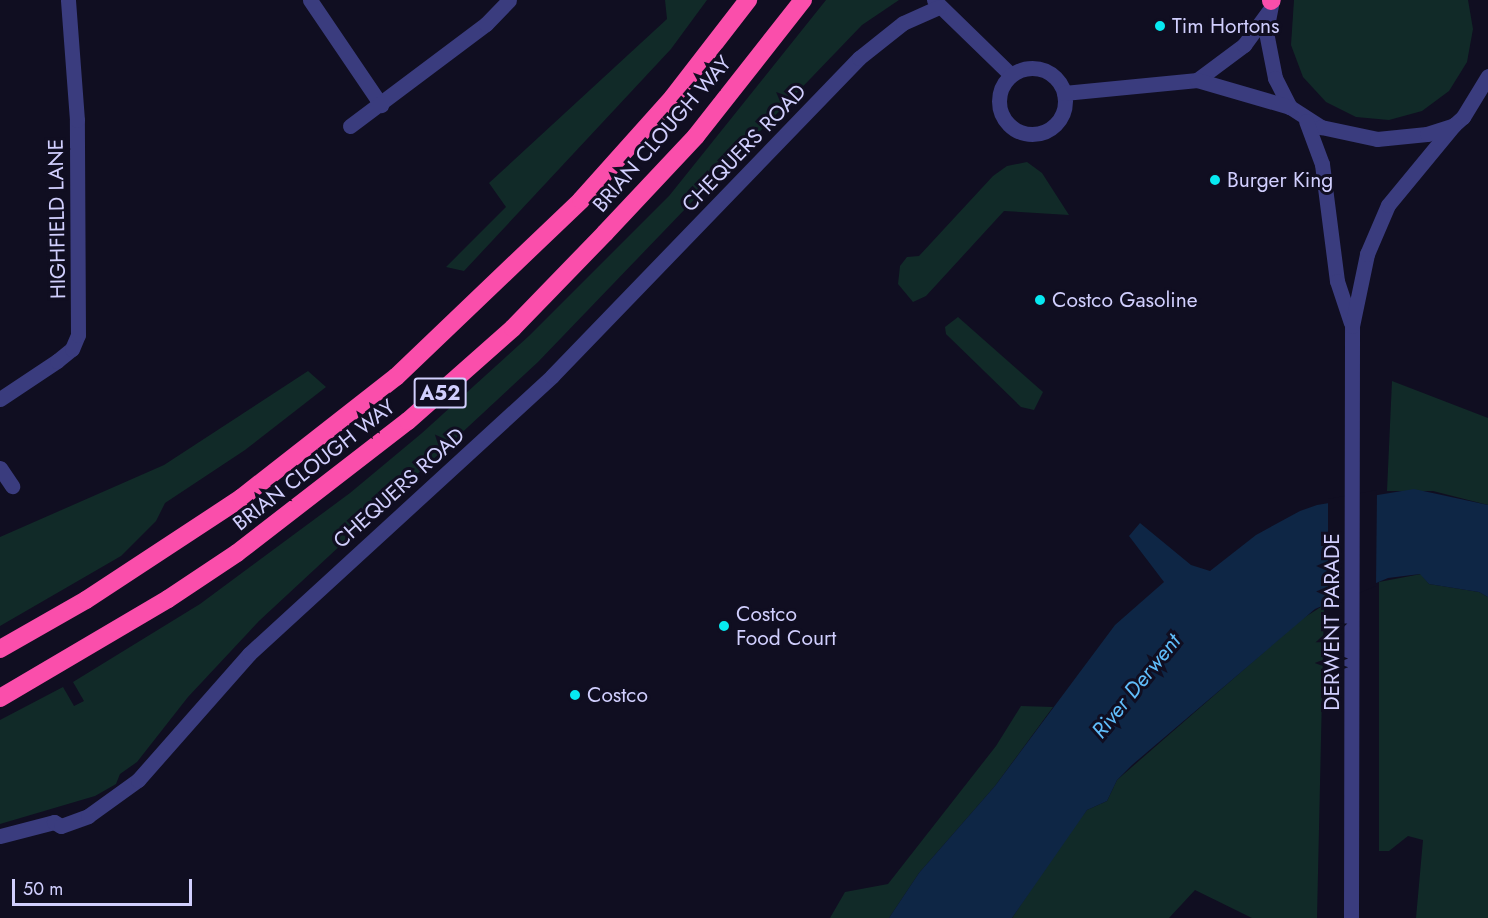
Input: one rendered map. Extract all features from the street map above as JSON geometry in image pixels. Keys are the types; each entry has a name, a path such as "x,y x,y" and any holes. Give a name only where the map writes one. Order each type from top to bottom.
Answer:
{"highway":[{"name":"BRIAN CLOUGH WAY","path":"0,649 86,600 241,498 396,377 581,200 673,97 748,0"},
{"name":"BRIAN CLOUGH WAY","path":"0,698 168,599 237,553 408,421 513,328 613,225 696,136 803,0"}],"street":[{"path":"310,0 381,105"},
{"path":"350,126 486,24 509,0"},
{"name":"HIGHFIELD LANE","path":"0,399 64,355 78,335 76,120 70,1"},
{"path":"937,3 1011,75"},
{"name":"CHEQUERS ROAD","path":"0,836 54,822 61,826 88,816 152,767 249,654 552,376 859,58 903,23 937,3"},
{"path":"1197,80 1244,45 1271,3"},
{"path":"1271,3 1268,54 1275,78 1290,107 1306,121 1334,131 1377,139 1427,134 1454,125 1488,98"},
{"path":"1032,68 1042,69 1052,75 1064,93 1063,112 1051,127 1034,134 1017,130 1000,109 1000,90 1011,75 1032,68"},
{"path":"1470,111 1488,76"},
{"path":"1064,93 1197,80 1290,107"},
{"name":"DERWENT PARADE","path":"1306,121 1322,164 1337,281 1352,333"},
{"name":"DERWENT PARADE","path":"1351,918 1352,333 1367,254 1388,205 1454,125"},
{"path":"0,468 12,486"}],"green space":[{"path":"665,0 707,0 671,49 464,271 446,267 506,207 489,183 667,19"},
{"path":"826,0 899,0 862,25 538,362 259,621 188,697 137,762 120,774 116,784 95,796 0,824 0,720 63,687 74,706 84,701 73,682 200,604 350,493 422,433 530,335 669,196"},
{"path":"1294,0 1468,0 1473,29 1467,62 1449,91 1422,111 1389,120 1356,117 1326,102 1303,77 1291,45"},
{"path":"1027,162 1042,173 1069,215 1004,211 926,296 913,302 898,284 900,266 907,257 919,256 993,176 1007,166"},
{"path":"958,317 1043,392 1034,410 1021,407 946,334 945,327"},
{"path":"308,371 326,387 245,450 165,503 156,521 121,556 0,626 0,537 164,465"},
{"path":"1392,381 1488,418 1488,505 1433,491 1387,491"},
{"path":"1421,574 1429,584 1479,592 1488,597 1488,918 1416,918 1423,840 1408,836 1389,851 1379,851 1379,582"},
{"path":"1324,605 1317,918 1252,918 1195,890 1169,918 1012,918 1087,810 1107,801 1117,780 1302,619"},
{"path":"1021,706 1053,707 995,786 919,873 889,918 830,918 845,892 888,884 996,746"}],"water":[{"name":"River Derwent","path":"1414,489 1488,505 1488,597 1479,592 1429,584 1420,574 1388,578 1315,609 1132,765 1117,780 1107,801 1087,810 1012,918 889,918 919,873 995,786 1115,625 1164,582 1129,536 1140,523 1191,565 1210,571 1256,535 1300,511 1317,505"}],"pier":[{"path":"1377,490 1376,586 1328,606 1328,499"}],"place":[{"name":"Tim Hortons","path":"1160,26"},
{"name":"Burger King","path":"1215,180"},
{"name":"Costco Gasoline","path":"1040,300"},
{"name":"Costco Food Court","path":"724,626"},
{"name":"Costco","path":"575,695"}]}
